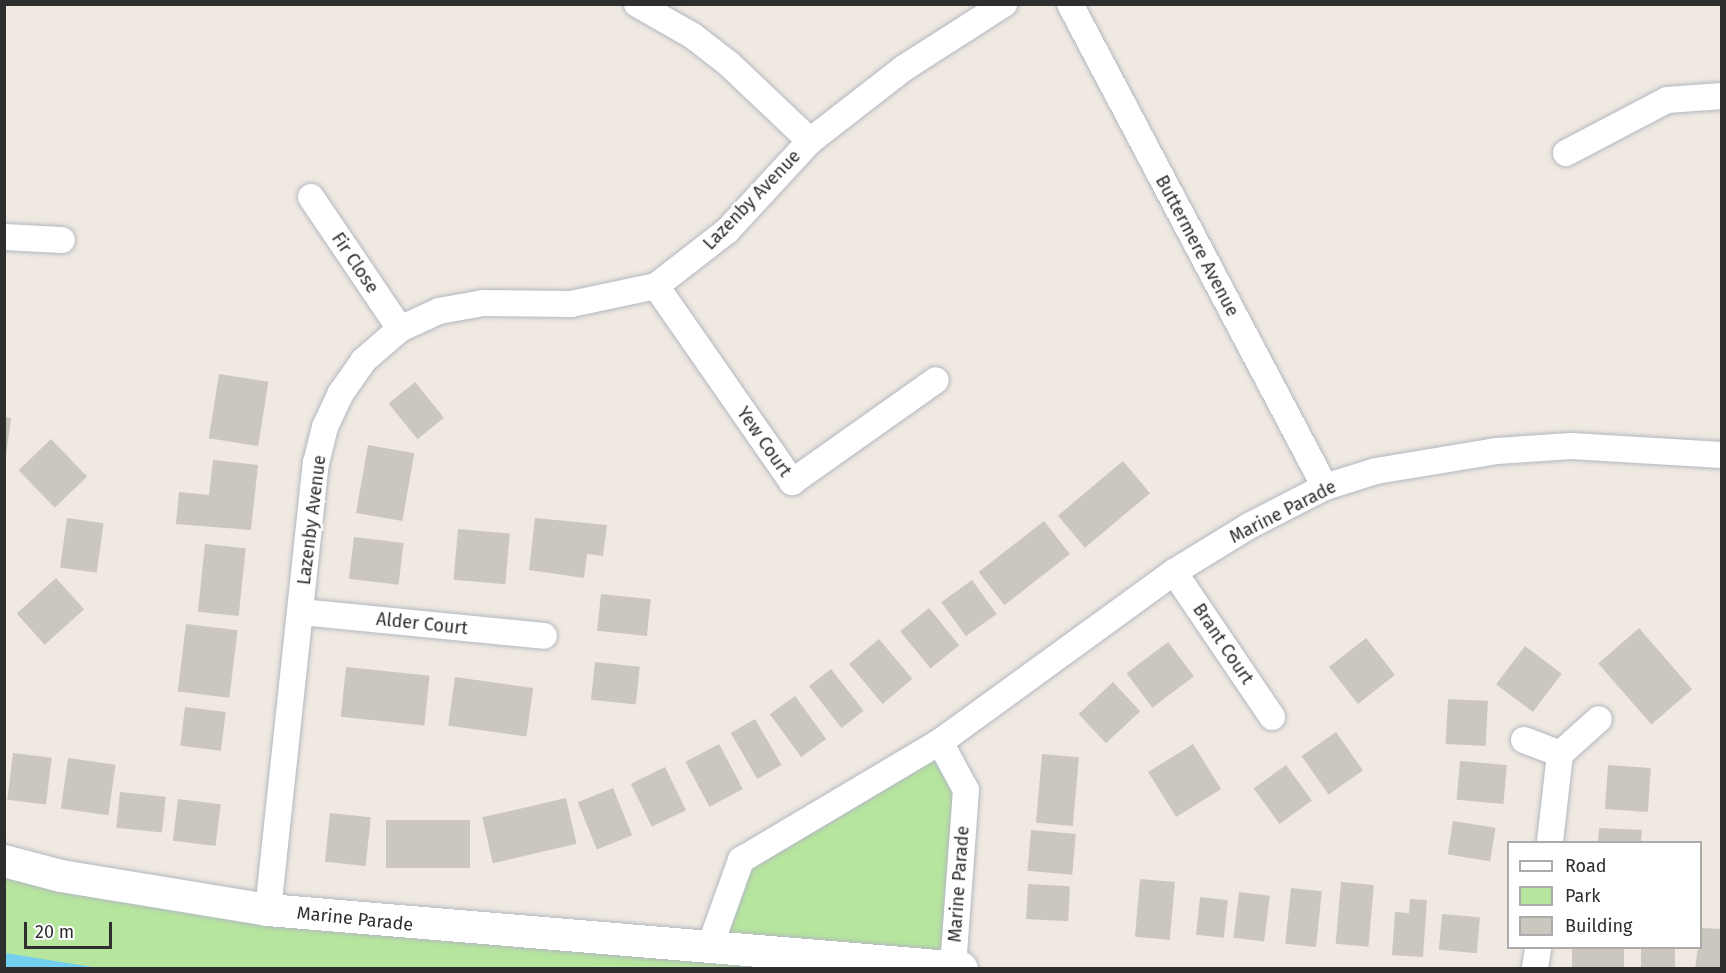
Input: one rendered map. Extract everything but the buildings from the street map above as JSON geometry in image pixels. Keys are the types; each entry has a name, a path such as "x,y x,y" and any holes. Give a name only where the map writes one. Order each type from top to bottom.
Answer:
{"street":[{"path":"637,4 693,36 729,64 810,141"},
{"name":"Lazenby Avenue","path":"268,910 316,463 325,427 363,361 400,328 439,311 483,303 571,304 656,286 728,231 810,141 904,68 1004,4"},
{"name":"Buttermere Avenue","path":"1070,4 1325,487"},
{"path":"1566,153 1667,100 1722,96"},
{"name":"Fir Close","path":"311,197 400,328"},
{"path":"4,237 62,240"},
{"name":"Yew Court","path":"656,286 792,482 936,380"},
{"name":"Marine Parade","path":"708,949 741,860 940,742 1174,572 1249,526 1325,487 1376,471 1497,451 1571,446 1722,455"},
{"name":"Brant Court","path":"1174,572 1272,717"},
{"name":"Alder Court","path":"301,612 544,636"},
{"path":"1550,841 1560,754 1599,719"},
{"path":"1524,740 1560,754"},
{"name":"Marine Parade","path":"4,861 61,876 268,910 708,949 957,968 966,790 940,742"},
{"path":"1535,969 1538,949"}],"green space":[{"path":"940,742 966,790 962,968 86,968 5,955 4,861 708,949 741,860"}],"water":[{"path":"5,953 99,968 5,968"}]}
